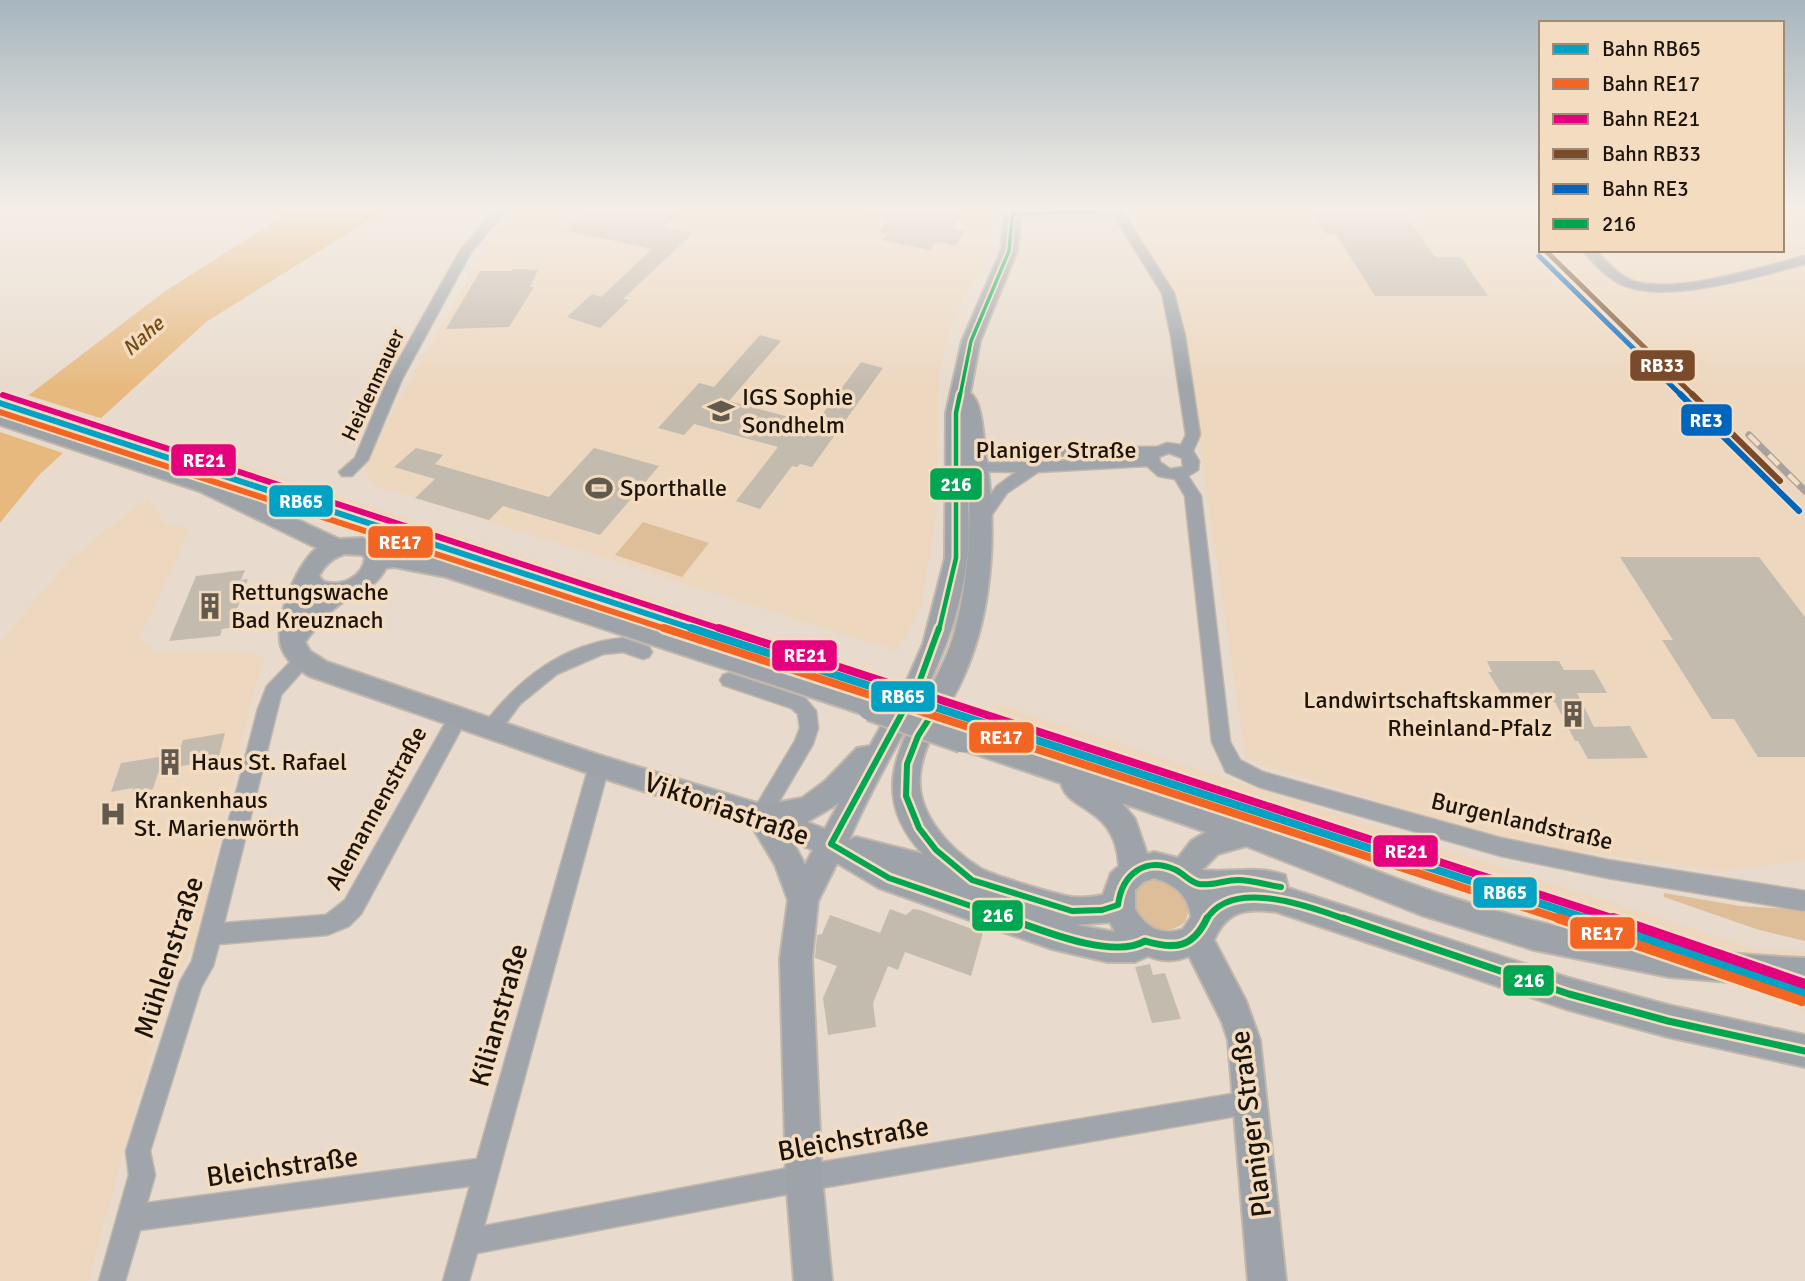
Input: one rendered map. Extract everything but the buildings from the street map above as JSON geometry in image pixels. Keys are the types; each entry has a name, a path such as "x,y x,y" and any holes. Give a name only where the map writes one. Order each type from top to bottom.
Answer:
{"street":[{"name":"Heidenmauer","path":"346,472 361,460 395,379 457,268"},
{"path":"831,844 902,714 935,644 956,558 966,458 963,387 971,341 1002,268"},
{"path":"1152,268 1168,293 1194,435 1185,453 1192,461 1192,466 1186,473 1179,474"},
{"path":"1607,268 1631,284 1655,289 1778,268"},
{"path":"0,418 207,486 337,548"},
{"name":"Planiger Straße","path":"966,458 1038,467 1153,456 1167,448 1185,453"},
{"name":"Planiger Straße","path":"966,458 1120,449 1153,456"},
{"name":"Planiger Straße","path":"1153,456 1161,472 1179,474"},
{"path":"966,458 981,517 979,577 971,619 948,687 911,749 905,780 906,796 919,828 936,850 972,880"},
{"name":"Planiger Straße","path":"981,517 997,491 1012,479 1038,467"},
{"name":"Burgenlandstraße","path":"1179,474 1193,495 1221,743 1233,766 1259,779 1502,847 1608,869 1805,901"},
{"path":"252,506 311,570 315,588 332,592 358,585 374,568 374,552 365,546 337,548 311,570 293,622 297,651"},
{"path":"374,568 448,569 871,707 1245,834 1448,910 1559,941 1673,962 1805,973"},
{"path":"297,651 316,611 342,591"},
{"path":"491,729 514,699 551,669 601,647 622,645 643,652"},
{"name":"Viktoriastraße","path":"297,651 342,678 598,766 760,816 831,844 803,900 797,938 795,981 804,1178 813,1281"},
{"name":"Mühlenstraße","path":"112,1281 142,1175 138,1151 191,982 202,965 273,691 297,651"},
{"path":"729,680 798,703 807,711 809,728 803,744 760,816"},
{"path":"760,816 797,813 821,803 835,791 902,714"},
{"name":"Alemannenstraße","path":"211,934 327,925 341,919 353,906 458,718"},
{"name":"Kilianstraße","path":"456,1281 598,766"},
{"path":"1051,768 1120,818 1132,844 1134,870"},
{"path":"760,816 787,854 803,900"},
{"path":"1201,926 1203,899 1189,879 1194,855 1214,841 1245,834"},
{"path":"831,844 972,880 1072,911 1095,911 1118,905"},
{"path":"831,844 888,877 1052,934 1108,947 1135,947 1145,941"},
{"path":"1361,925 1279,886 1250,881 1210,884 1189,879 1164,866 1143,866 1134,870 1122,881 1118,905 1126,925 1145,941 1168,947 1179,946 1227,903 1245,897 1265,896 1582,997 1668,1021 1805,1051"},
{"name":"Planiger Straße","path":"1201,926 1205,956 1240,1022 1251,1104 1267,1281"},
{"name":"Bleichstraße","path":"467,1242 804,1178 1251,1104"},
{"name":"Bleichstraße","path":"130,1218 485,1171"}],"shaded area":[{"path":"474,268 984,268 958,308 945,345 937,394 937,510 921,607 897,651 371,484 363,464"},
{"path":"1161,268 1805,268 1805,860 1724,871 1507,842 1246,759 1178,296"},
{"path":"232,461 888,676 878,694 217,476"},
{"name":"Krankenhaus St. Marienwörth","path":"148,497 164,524 190,528 139,640 154,651 245,651 265,659 256,681 195,946 169,988 88,1281 0,1281 0,642 70,558"},
{"path":"643,522 709,543 682,577 615,555"},
{"path":"994,703 1759,950 1805,951 1805,1011 1653,952 982,733"},
{"path":"1157,879 1178,888 1186,900 1188,914 1185,922 1176,928 1156,929 1141,919 1136,910 1136,890 1148,880"},
{"path":"1664,893 1740,906 1805,910 1805,941 1756,929 1664,897"}],"water":[{"name":"Nahe","path":"202,268 293,268 206,322 39,475 0,523 0,417 164,292"}],"pier":[{"path":"24,394 103,419 87,434 6,408"},
{"path":"4,409 85,436 66,454 0,432 0,412"}],"railway":[{"path":"1749,435 1805,491"}],"rail line":[{"name":"RE3","path":"1551,268 1799,511"},
{"name":"RB33","path":"1563,268 1780,481"},
{"name":"RE21","path":"3,395 1710,950 1805,984"},
{"name":"RB65","path":"0,403 1707,958 1805,993"},
{"name":"RE17","path":"0,412 1704,966 1802,1001"}],"transit line":[{"name":"216","path":"1002,268 971,341 956,413 956,558 935,644 920,680 831,844 889,878 1052,934 1108,947 1135,947 1145,941 1167,946 1182,945 1195,938 1211,912 1224,904 1246,898 1280,900 1303,905 1569,994 1668,1021 1805,1051"},
{"name":"216","path":"936,708 918,736 907,764 906,796 919,828 936,850 972,880 1072,911 1102,910 1118,905 1123,884 1128,876 1134,870 1151,865 1173,869 1201,884 1239,880 1281,887"}],"place":[{"name":"IGS Sophie Sondhelm","path":"721,411"},
{"name":"Sporthalle","path":"599,488"},
{"name":"Rettungswache Bad Kreuznach","path":"210,606"},
{"name":"Landwirtschaftskammer Rheinland-Pfalz","path":"1573,714"},
{"name":"Haus St. Rafael","path":"170,762"},
{"name":"Krankenhaus St. Marienwörth","path":"113,814"}]}
